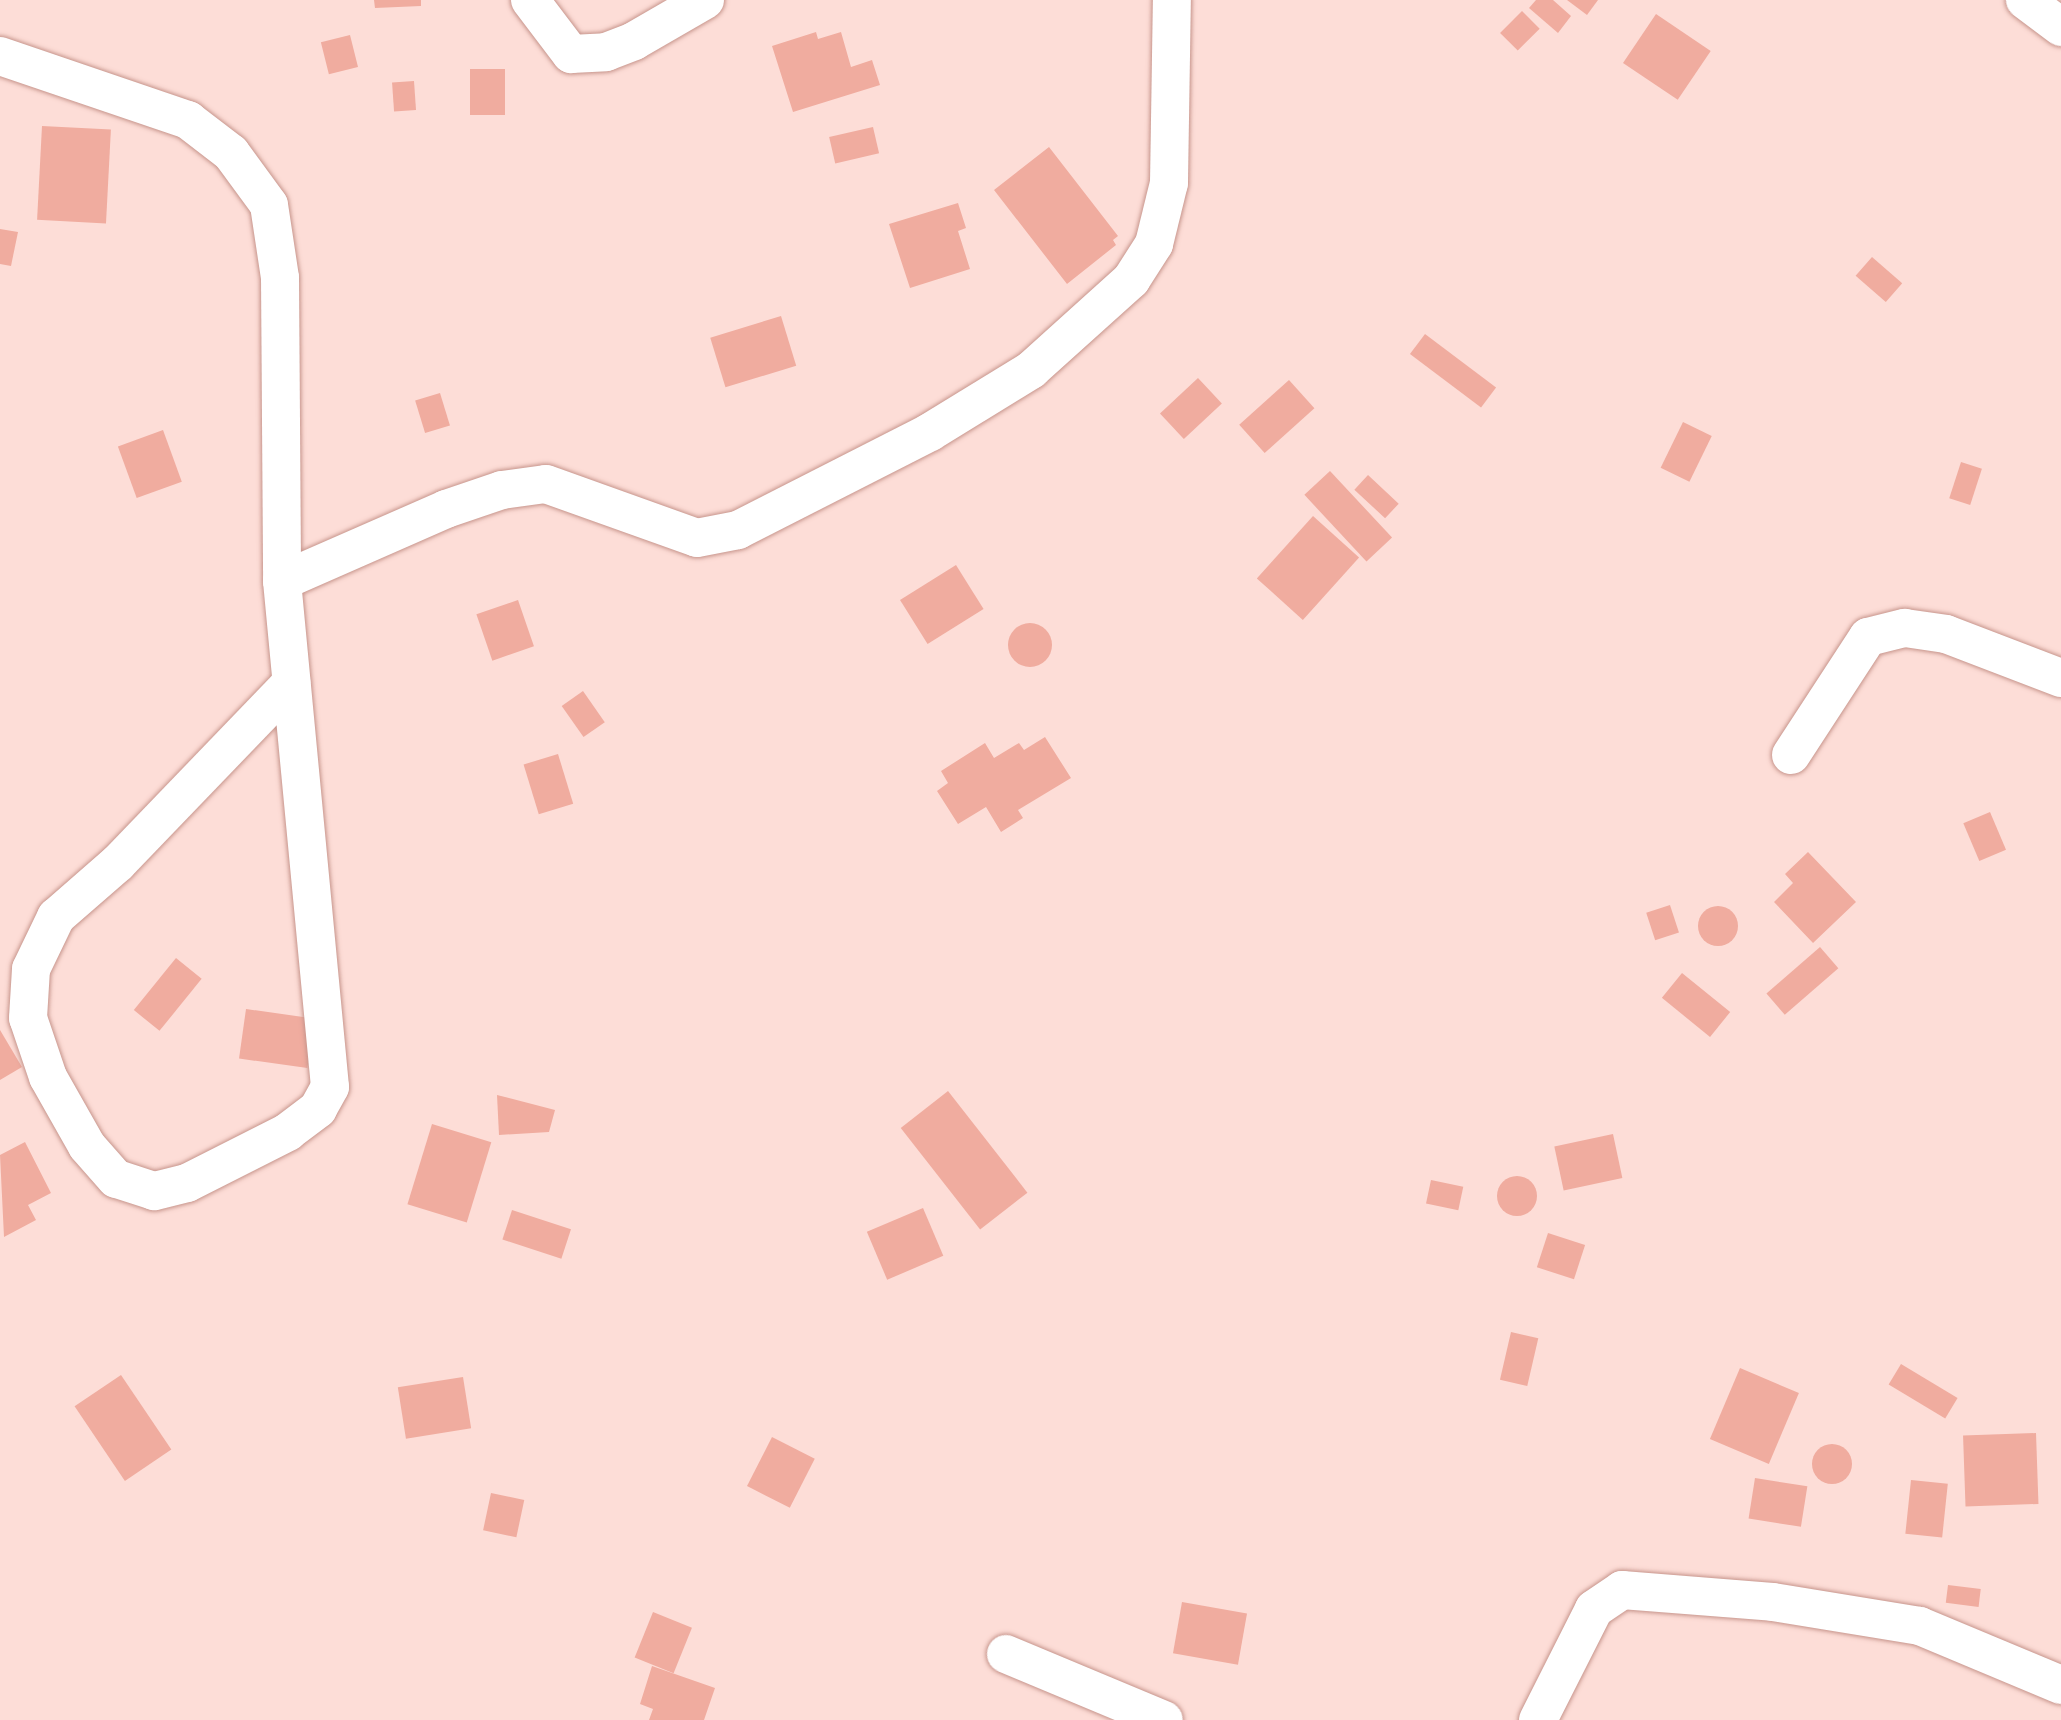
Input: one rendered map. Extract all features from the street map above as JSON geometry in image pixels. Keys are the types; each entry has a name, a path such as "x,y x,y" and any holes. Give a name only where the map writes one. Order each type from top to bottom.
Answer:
{"street":[{"path":"530,0 571,54 606,52 634,41 705,0"},
{"path":"282,581 446,509 502,490 546,484 697,538 738,530 930,432 1031,370 1131,280 1154,244 1169,183 1172,0"},
{"path":"2025,0 2061,27"},
{"path":"0,56 188,120 231,153 269,205 280,278 282,581 332,1068 330,1087 318,1109 288,1132 187,1183 154,1191 116,1179 87,1146 48,1077 28,1018 31,969 56,917 118,863 291,683"},
{"path":"1791,755 1868,637 1905,628 1946,634 2061,678"},
{"path":"1538,1720 1594,1609 1622,1590 1773,1602 1920,1626 2061,1685"},
{"path":"1006,1654 1164,1720"}],"building":[{"path":"374,0 421,0 421,6 375,8"},
{"path":"1536,0 1553,0 1571,16 1558,33 1529,8"},
{"path":"1567,0 1598,0 1587,15"},
{"path":"1522,11 1540,29 1518,51 1500,33"},
{"path":"1656,14 1711,51 1678,100 1623,63"},
{"path":"816,32 818,39 841,32 851,67 872,60 880,85 793,112 772,46"},
{"path":"350,35 358,67 329,74 321,42"},
{"path":"470,69 505,69 505,115 470,115"},
{"path":"414,81 416,110 394,111 392,83"},
{"path":"42,126 111,130 106,223 37,220"},
{"path":"873,127 879,153 835,163 829,137"},
{"path":"1049,147 1118,236 1113,240 1116,245 1067,284 994,190"},
{"path":"958,203 966,228 958,231 970,269 910,288 889,224"},
{"path":"0,229 18,232 11,266 0,264"},
{"path":"1872,257 1902,283 1886,302 1856,276"},
{"path":"781,316 796,366 725,387 710,338"},
{"path":"1425,334 1496,388 1481,408 1410,354"},
{"path":"1198,378 1222,404 1184,439 1160,413"},
{"path":"1289,380 1314,408 1265,453 1239,425"},
{"path":"440,393 450,426 425,433 415,401"},
{"path":"1683,422 1712,436 1689,482 1661,468"},
{"path":"163,430 182,482 137,498 118,446"},
{"path":"1961,462 1982,469 1970,505 1949,498"},
{"path":"1330,471 1392,538 1366,561 1304,495"},
{"path":"1368,475 1399,504 1385,518 1354,490"},
{"path":"1313,516 1359,557 1303,620 1257,578"},
{"path":"956,565 984,609 928,644 900,600"},
{"path":"518,600 534,646 492,661 476,614"},
{"path":"1030,623 1046,629 1052,645 1046,661 1030,667 1014,661 1008,645 1014,629"},
{"path":"583,691 605,722 583,737 562,706"},
{"path":"1045,737 1071,778 1018,810 1023,818 1001,832 986,807 958,824 937,791 948,783 941,771 985,743 994,758 1019,743 1024,750"},
{"path":"558,754 573,804 539,814 524,765"},
{"path":"1990,812 2006,850 1979,861 1963,823"},
{"path":"1808,852 1856,902 1813,943 1774,902 1793,883 1785,874"},
{"path":"1670,905 1679,933 1655,940 1646,913"},
{"path":"1718,906 1732,912 1738,926 1732,940 1718,946 1704,940 1698,926 1704,912"},
{"path":"1820,947 1838,968 1785,1015 1766,994"},
{"path":"176,958 202,979 159,1031 134,1010"},
{"path":"1682,973 1730,1012 1710,1037 1662,998"},
{"path":"246,1009 314,1019 307,1068 239,1059"},
{"path":"0,1030 22,1067 0,1080"},
{"path":"948,1091 1027,1193 980,1230 901,1128"},
{"path":"497,1095 555,1110 549,1132 499,1135"},
{"path":"432,1124 491,1142 467,1222 407,1204"},
{"path":"1613,1134 1622,1178 1564,1190 1554,1146"},
{"path":"25,1142 51,1193 28,1205 36,1220 4,1237 0,1155"},
{"path":"1517,1176 1531,1182 1537,1196 1531,1210 1517,1216 1503,1210 1497,1196 1503,1182"},
{"path":"1431,1180 1463,1187 1458,1210 1426,1203"},
{"path":"923,1208 943,1256 887,1280 867,1232"},
{"path":"512,1210 571,1229 561,1259 502,1239"},
{"path":"1548,1233 1585,1245 1574,1279 1537,1267"},
{"path":"1511,1332 1538,1338 1527,1386 1500,1380"},
{"path":"1901,1364 1958,1398 1945,1419 1889,1385"},
{"path":"1740,1368 1799,1393 1769,1464 1710,1439"},
{"path":"121,1375 171,1450 125,1481 75,1406"},
{"path":"463,1377 471,1428 406,1439 398,1387"},
{"path":"2036,1433 2038,1504 1966,1507 1963,1436"},
{"path":"772,1437 815,1459 790,1508 747,1486"},
{"path":"1832,1444 1846,1450 1852,1464 1846,1478 1832,1484 1818,1478 1812,1464 1818,1450"},
{"path":"1755,1478 1807,1486 1801,1527 1749,1518"},
{"path":"1911,1480 1948,1484 1942,1538 1905,1534"},
{"path":"491,1493 524,1500 516,1537 483,1530"},
{"path":"1948,1585 1981,1589 1979,1607 1946,1603"},
{"path":"1182,1602 1247,1613 1238,1665 1173,1653"},
{"path":"653,1612 692,1628 674,1673 635,1657"},
{"path":"652,1666 715,1688 704,1720 649,1720 653,1709 640,1704"}]}
